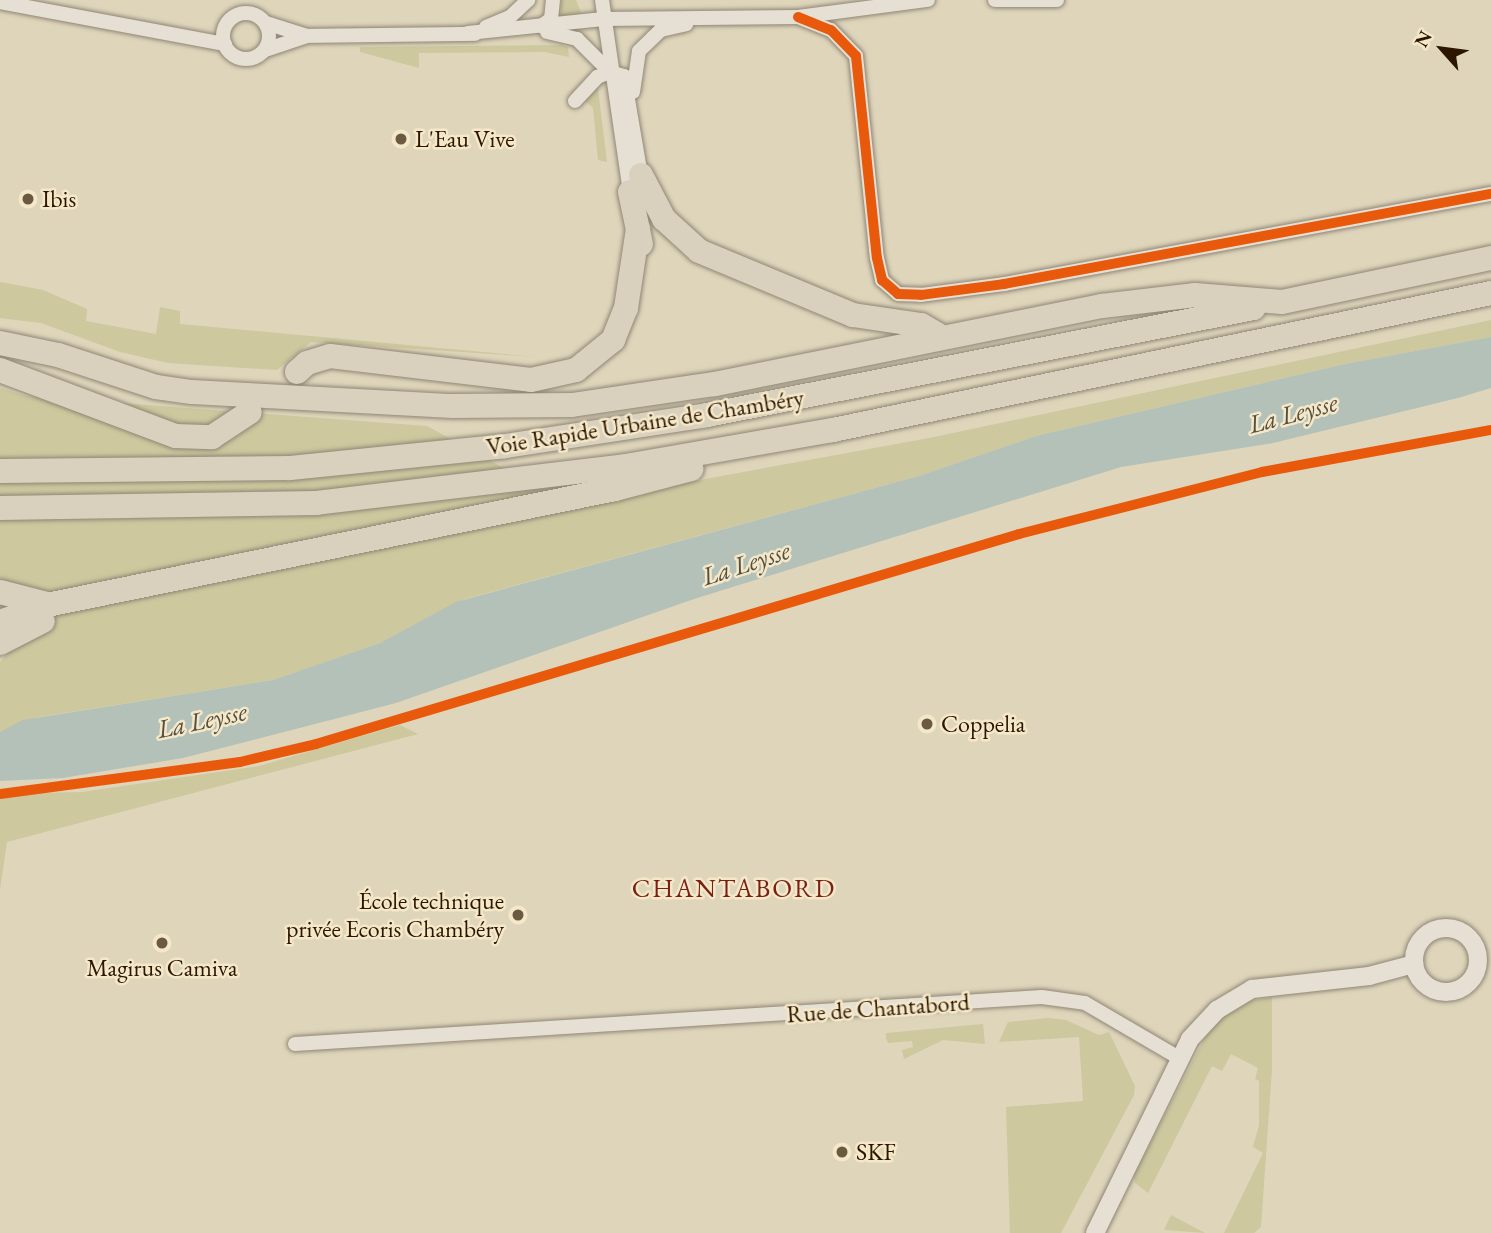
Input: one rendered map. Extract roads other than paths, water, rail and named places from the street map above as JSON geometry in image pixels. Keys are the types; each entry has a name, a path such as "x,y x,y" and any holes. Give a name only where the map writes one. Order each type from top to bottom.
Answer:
{"highway":[{"path":"494,406 573,389 601,373 622,354 636,331 644,292 635,184"},
{"path":"635,184 664,219 699,251 853,315 921,325 940,337"},
{"path":"297,372 307,363 330,356 545,379 596,358 619,327 626,308 638,229"},
{"name":"Voie Rapide Urbaine de Chambéry","path":"0,471 290,468 505,446 707,415 1282,302 1491,258"},
{"name":"Voie Rapide Urbaine de Chambéry","path":"0,508 316,503 612,468 833,430 1491,293"},
{"path":"0,354 192,392 494,406 572,405 649,395 940,337 1195,295 1282,302"},
{"path":"0,327 100,357 124,379"},
{"path":"0,343 58,355 124,379"},
{"path":"0,370 176,436 212,437 250,412"},
{"path":"0,622 47,604 100,597 615,489 833,430"},
{"path":"0,592 47,604"},
{"path":"0,643 100,597"}],"street":[{"path":"510,17 512,0"},
{"path":"468,33 510,17 528,0"},
{"path":"541,26 551,19 553,0"},
{"path":"602,0 610,72 635,184"},
{"path":"468,33 603,19 798,17 928,0"},
{"path":"995,0 1058,0"},
{"path":"0,2 117,26 194,35 225,44 233,55 245,59 307,36 567,34 588,47 610,72 624,76 633,118"},
{"path":"194,35 226,23 240,7 266,23 307,36"},
{"path":"798,17 831,30 856,56 877,258 886,286 905,296 1004,284 1491,194"},
{"path":"635,184 634,70 639,51 670,26 724,19"},
{"path":"225,44 226,23"},
{"path":"265,50 270,37 266,23"},
{"path":"575,101 591,80 610,72"},
{"path":"619,327 622,354"},
{"path":"1450,928 1474,943 1484,973 1464,988 1443,992 1424,984 1414,964 1423,937 1450,928"},
{"path":"1095,1233 1190,1039 1217,1010 1252,989 1368,976 1414,964"},
{"name":"Rue de Chantabord","path":"295,1044 1042,997 1085,1003 1180,1058"}],"water":[{"name":"La Leysse","path":"1491,337 1491,388 1458,398 1273,443 1121,467 694,599 396,703 183,758 63,778 0,781 0,732 23,720 273,680 380,643 456,602 919,476 1036,436 1345,364"}],"place":[{"name":"L'Eau Vive","path":"401,139"},
{"name":"Ibis","path":"28,199"},
{"name":"Coppelia","path":"927,724"},
{"name":"École technique privée Ecoris Chambéry","path":"518,915"},
{"name":"Magirus Camiva","path":"162,943"},
{"name":"SKF","path":"842,1152"}],"district":[{"name":"CHANTABORD","path":"734,889"}]}
